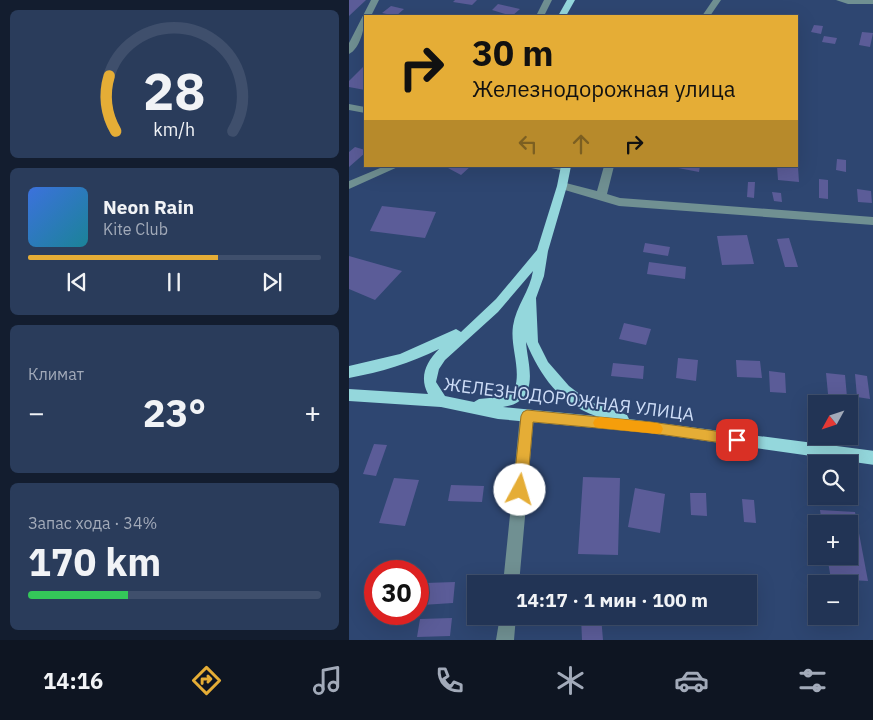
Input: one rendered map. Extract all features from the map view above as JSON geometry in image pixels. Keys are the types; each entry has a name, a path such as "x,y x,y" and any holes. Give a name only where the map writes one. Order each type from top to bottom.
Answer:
{"main road":[{"path":"563,15 571,0"},
{"path":"464,405 505,402 516,396 521,389 524,375 519,330 524,310 537,276 542,251 562,186 562,167"},
{"path":"441,401 430,385 429,379 432,369 443,353 480,322 511,291 542,251"},
{"path":"530,298 532,342 543,366 564,390 585,406 651,427"},
{"path":"349,372 374,369 414,356 480,322"},
{"name":"ЖЕЛЕЗНОДОРОЖНАЯ УЛИЦА","path":"349,396 441,401 527,416 651,427 873,458"}],"street":[{"path":"368,15 375,0"},
{"path":"540,15 548,0"},
{"path":"707,15 717,0"},
{"path":"840,0 848,2 873,2"},
{"path":"349,52 364,22"},
{"path":"349,106 364,110"},
{"path":"349,185 393,167"},
{"path":"601,196 609,167"},
{"path":"562,186 619,202 873,221"},
{"path":"512,575 527,416"},
{"path":"505,640 507,625"}],"building":[{"path":"349,0 366,0 349,16"},
{"path":"455,0 477,0 472,5 453,2"},
{"path":"498,4 520,9 513,15 492,10"},
{"path":"391,6 404,9 397,15 382,13"},
{"path":"814,25 823,26 821,34 811,32"},
{"path":"862,32 873,33 870,47 859,45"},
{"path":"824,36 837,38 835,44 822,42"},
{"path":"364,66 364,90 349,87 349,81"},
{"path":"355,147 364,150 364,154 349,167 349,152"},
{"path":"837,159 846,160 846,172 836,170"},
{"path":"450,167 470,167 461,175 448,168"},
{"path":"678,167 700,167 699,172"},
{"path":"777,167 798,167 799,182 778,180"},
{"path":"819,179 828,180 828,199 819,198"},
{"path":"748,182 755,182 754,198 747,197"},
{"path":"857,189 871,191 872,203 858,202"},
{"path":"772,192 781,193 782,202 774,201"},
{"path":"382,206 436,212 425,238 370,231"},
{"path":"747,235 754,264 722,265 717,236"},
{"path":"789,238 798,267 785,267 777,239"},
{"path":"645,243 670,247 668,256 643,252"},
{"path":"349,256 402,271 375,300 349,289"},
{"path":"649,262 686,267 685,279 647,274"},
{"path":"624,323 651,329 646,345 619,339"},
{"path":"678,358 698,360 696,381 676,378"},
{"path":"736,360 760,361 762,378 737,377"},
{"path":"613,363 644,366 643,379 611,376"},
{"path":"769,371 785,373 786,393 770,392"},
{"path":"826,373 845,375 847,395 828,394"},
{"path":"855,374 867,376 870,399 858,397"},
{"path":"374,444 387,445 376,476 363,474"},
{"path":"583,477 620,478 618,555 578,554"},
{"path":"394,478 419,480 405,526 379,523"},
{"path":"451,485 484,486 482,502 448,501"},
{"path":"635,488 665,494 660,533 628,527"},
{"path":"690,493 706,493 707,516 691,515"},
{"path":"742,499 754,500 756,523 744,522"},
{"path":"820,510 855,512 856,515 821,515"},
{"path":"858,528 868,581 858,580 858,575 830,575 829,565 858,565"},
{"path":"455,582 453,603 429,605 429,583"},
{"path":"452,618 450,636 417,637 419,625 429,625 429,619"},
{"path":"581,625 602,625 603,640 582,640"}],"slow traffic":[{"path":"600,423 657,429"}],"route":[{"path":"520,490 527,416 651,427 737,440"}]}
